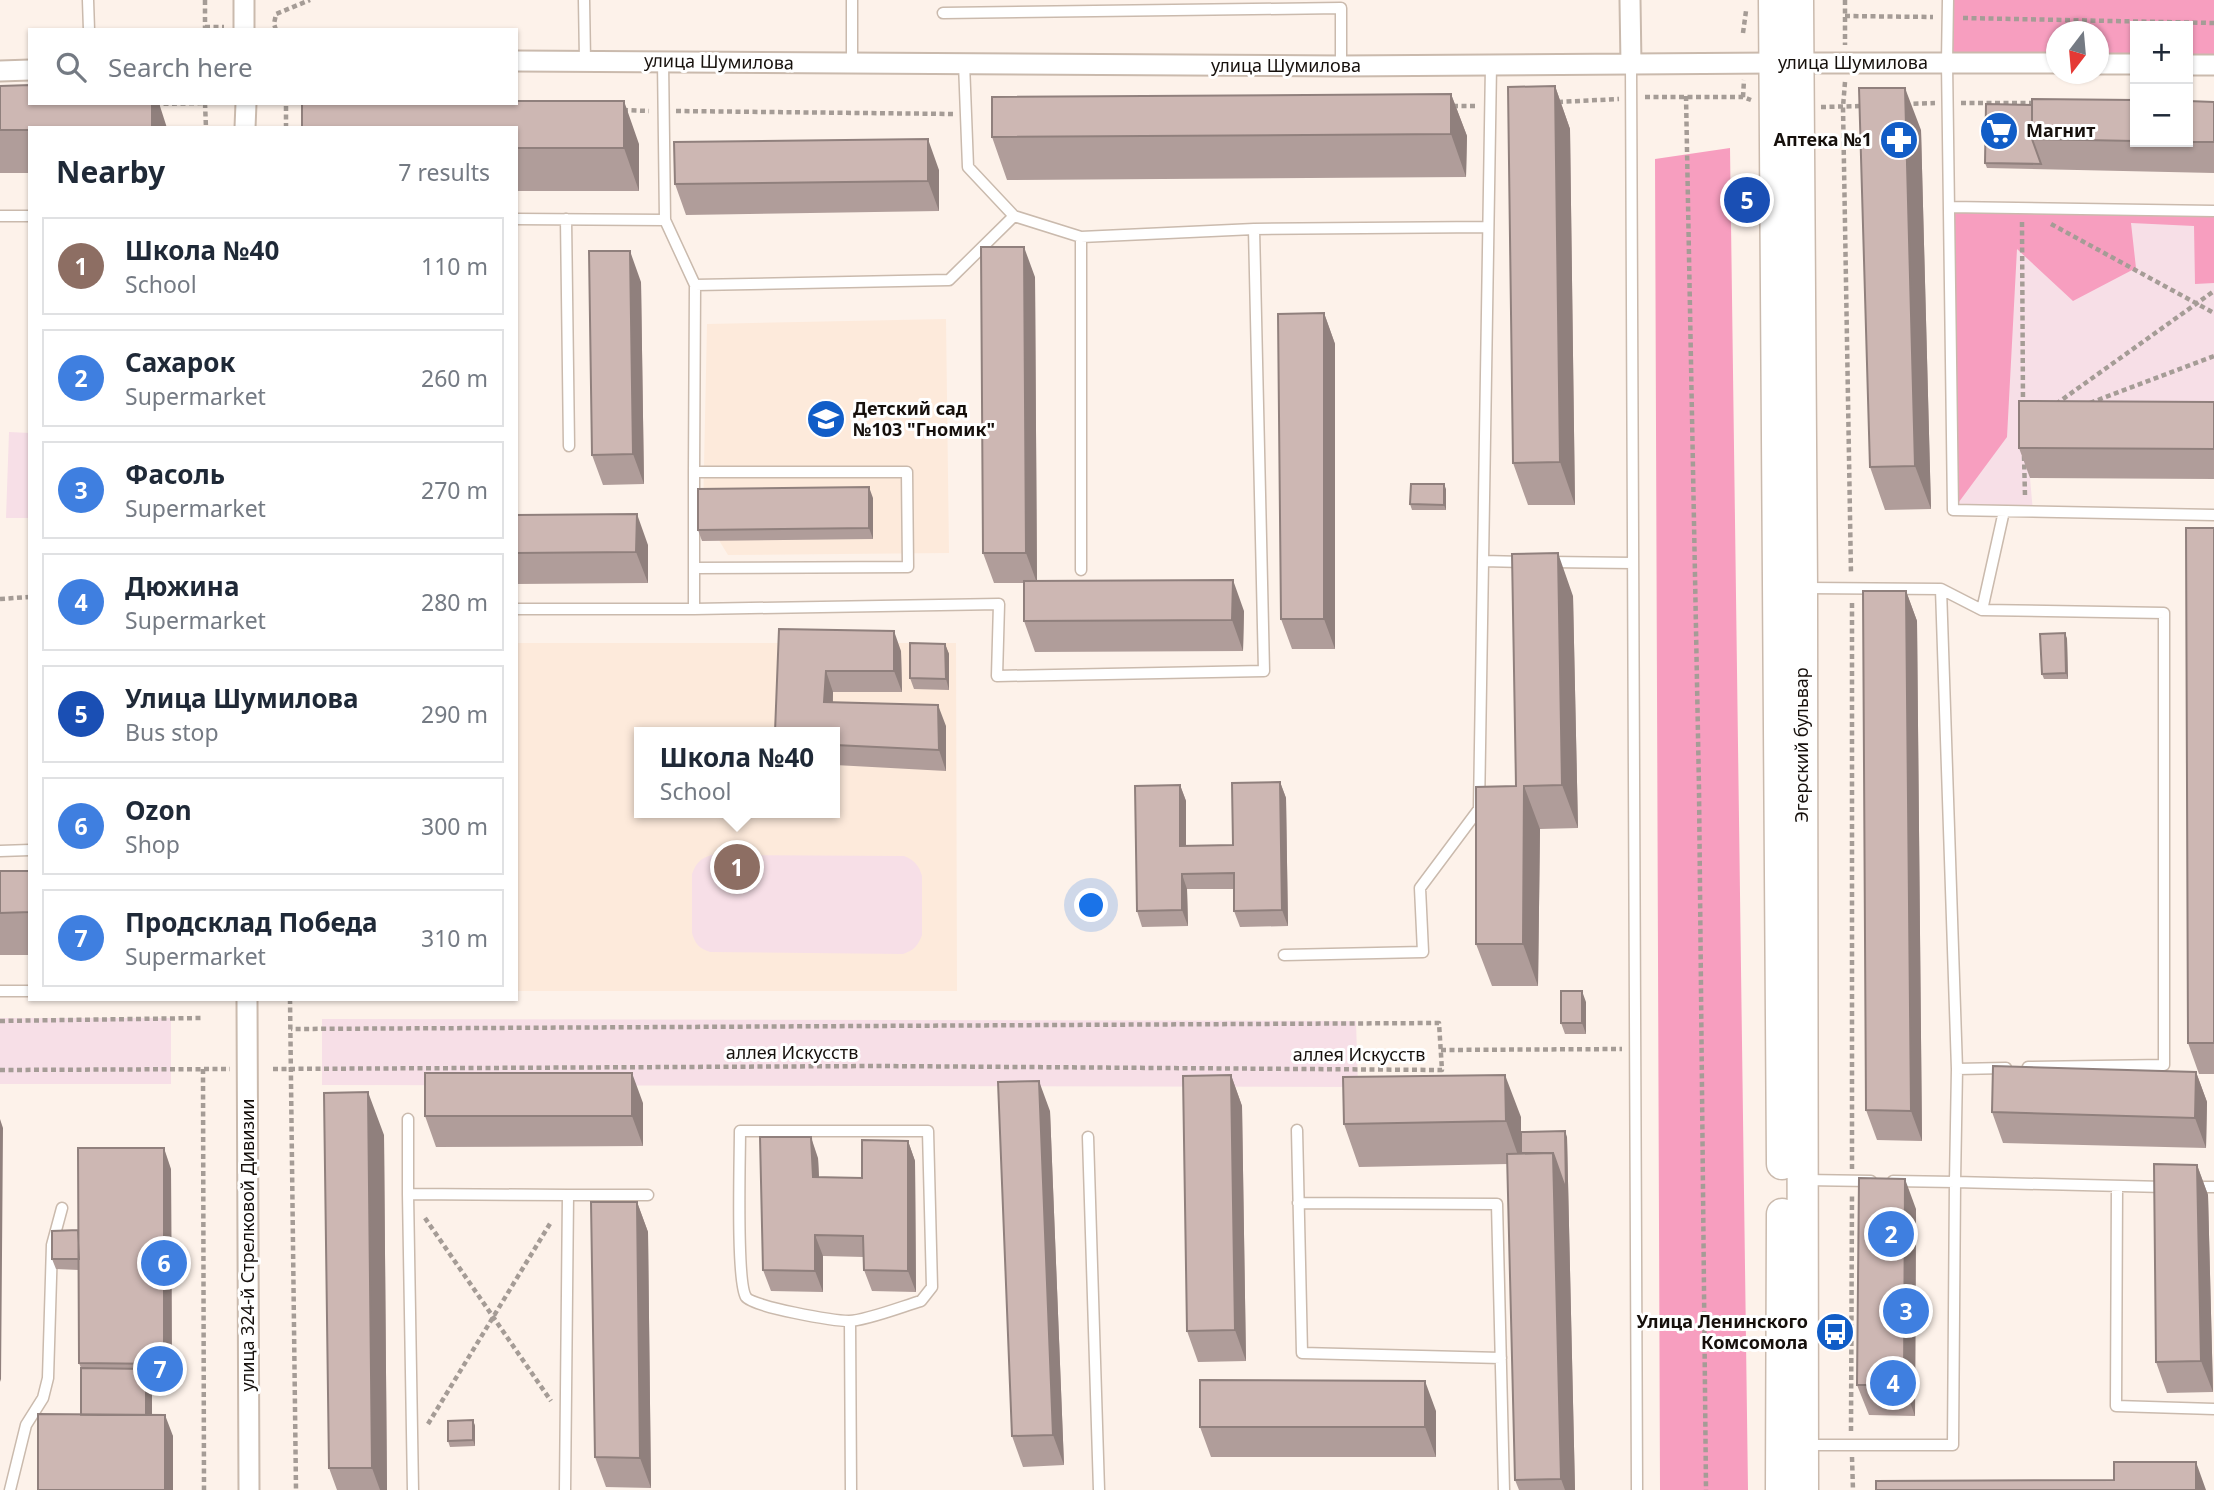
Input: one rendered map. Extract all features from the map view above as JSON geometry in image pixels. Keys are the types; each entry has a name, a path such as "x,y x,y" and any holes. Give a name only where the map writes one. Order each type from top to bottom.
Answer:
{"main road":[{"name":"Эгерский бульвар","path":"1798,0 1786,63 1793,1180 1803,1490"},
{"name":"Эгерский бульвар","path":"1760,4 1786,63"},
{"name":"Эгерский бульвар","path":"1782,1490 1793,1180"}],"street":[{"path":"236,28 244,0"},
{"path":"1630,0 1631,64"},
{"name":"улица Шумилова","path":"518,61 1341,66 2046,63"},
{"path":"2109,64 2130,64"},
{"path":"2193,65 2214,65"},
{"path":"0,71 28,70"},
{"path":"245,126 246,105"},
{"name":"улица 324-й Стрелковой Дивизии","path":"247,1001 249,1490"}],"lane":[{"path":"88,0 89,28"},
{"path":"584,0 585,60"},
{"path":"852,0 852,63"},
{"path":"1948,0 1953,510 2214,514"},
{"path":"943,13 1341,4 1341,66"},
{"path":"663,61 665,220 695,285 694,609"},
{"path":"964,63 968,167 1014,216 1081,237 1254,229 1488,227"},
{"path":"1631,64 1637,1490"},
{"path":"1284,955 1423,952 1420,888 1479,809 1491,65"},
{"path":"1949,207 2214,211"},
{"path":"0,216 28,216"},
{"path":"695,285 949,280 1014,216"},
{"path":"518,219 665,220"},
{"path":"566,219 569,446"},
{"path":"518,608 694,609 999,604 997,676 1264,671 1254,229"},
{"path":"1081,237 1081,570"},
{"path":"694,472 907,472 908,553 908,566 694,568"},
{"path":"1982,610 2004,511"},
{"path":"1483,561 1633,563"},
{"path":"1790,588 1941,589 1982,610 2164,613 2164,1065 1957,1069"},
{"path":"1803,1445 1953,1445 1957,1069 1941,589"},
{"path":"0,851 28,850"},
{"path":"0,992 28,991"},
{"path":"408,1119 413,1490"},
{"path":"1297,1130 1302,1353 1501,1358"},
{"path":"740,1131 928,1131 932,1287 921,1301 850,1321 769,1308 750,1303 744,1294 740,1131"},
{"path":"1088,1137 1099,1490"},
{"path":"1793,1180 2173,1187"},
{"path":"2118,1187 2116,1406 2214,1409"},
{"path":"2186,1187 2214,1187"},
{"path":"408,1194 648,1195"},
{"path":"565,1490 568,1195"},
{"path":"1298,1203 1497,1203 1504,1490"},
{"path":"10,1490 26,1425 43,1398 48,1378 52,1245 62,1208"},
{"path":"850,1321 851,1490"}],"path":[{"path":"205,0 205,28 236,28"},
{"path":"265,24 275,27 276,14 310,0"},
{"path":"1845,0 1845,46"},
{"path":"1742,33 1760,4"},
{"path":"1845,16 2214,23"},
{"path":"1846,74 1843,107 1852,588 1853,1490"},
{"path":"1744,80 1744,97"},
{"path":"1686,96 1699,789 1706,1490"},
{"path":"1554,102 1686,96 1744,97 1754,102"},
{"path":"1895,105 1947,102 2041,103"},
{"path":"205,105 206,126"},
{"path":"286,105 286,126"},
{"path":"1449,107 1490,106"},
{"path":"1810,107 1869,106"},
{"path":"609,110 966,114"},
{"path":"2024,414 2021,208 2214,313"},
{"path":"2045,412 2214,291"},
{"path":"2087,404 2214,356"},
{"path":"2024,455 2025,511"},
{"path":"0,599 28,597"},
{"path":"290,1001 296,1490"},
{"path":"0,1021 202,1018"},
{"name":"аллея Искусств","path":"291,1029 1439,1023 1442,1070 893,1066 291,1069"},
{"path":"1441,1050 1635,1049"},
{"path":"202,1069 204,1490"},
{"path":"0,1070 233,1069"},
{"path":"273,1069 291,1069"},
{"path":"408,1194 566,1422"},
{"path":"412,1450 568,1195"}],"shaded area":[{"path":"1948,0 2214,0 2214,65 2193,65 2193,21 2130,21 2130,64 2109,64 2109,21 2046,21 2046,63 1947,62"},
{"path":"1730,148 1748,1490 1660,1490 1655,159"},
{"path":"1949,207 2214,211 2214,433 2030,478 2033,512 1953,510"},
{"path":"1949,207 2214,211 2214,283 2195,284 2194,226 2131,223 2136,268 2073,301 2017,249 2007,437 1953,510"},
{"name":"Детский сад №103 \"Гномик\"","path":"946,319 949,553 728,555 703,514 707,324"},
{"path":"9,432 28,433 28,518 6,518"},
{"path":"518,643 956,643 957,991 518,991"},
{"path":"711,855 904,856 916,863 922,876 922,935 915,947 903,954 710,952 698,945 692,933 692,874 699,862"},
{"path":"0,1018 171,1018 171,1084 0,1084"},
{"path":"322,1019 1356,1021 1358,1087 322,1085"}],"building":[{"path":"28,85 28,105 152,105 152,126 28,126 28,130 0,130 0,86"},
{"path":"1555,86 1560,462 1513,463 1508,87"},
{"path":"1859,88 1905,88 1915,466 1870,467"},
{"path":"1451,94 1451,134 992,137 992,97"},
{"path":"2032,99 2130,100 2130,141 2032,139"},
{"path":"518,101 624,101 624,148 518,148 518,126 302,126 302,105 518,105"},
{"path":"2193,101 2214,102 2214,142 2193,142"},
{"path":"1986,104 2032,105 2032,139 2041,164 1985,163"},
{"path":"928,139 928,181 675,184 674,142"},
{"path":"981,247 1024,247 1026,553 983,553"},
{"path":"589,251 630,251 633,454 592,455"},
{"path":"1324,313 1324,619 1281,619 1278,314"},
{"path":"2019,401 2214,402 2214,449 2019,448"},
{"path":"1411,484 1444,484 1444,505 1410,504"},
{"path":"869,487 869,528 698,530 698,489"},
{"path":"637,514 636,552 518,553 518,515"},
{"path":"2186,528 2214,528 2214,1043 2188,1043"},
{"path":"1558,553 1562,785 1524,786 1523,944 1476,944 1476,787 1516,786 1512,554"},
{"path":"1233,580 1232,620 1024,621 1024,581"},
{"path":"1863,591 1906,591 1911,1111 1866,1110"},
{"path":"779,629 894,631 894,671 826,671 824,702 938,705 939,750 840,745 840,727 775,727"},
{"path":"2065,633 2066,673 2042,674 2040,634"},
{"path":"910,643 945,644 946,679 910,678"},
{"path":"1280,782 1282,910 1234,911 1234,873 1182,874 1182,910 1137,911 1135,786 1180,785 1180,846 1233,845 1232,783"},
{"path":"0,871 28,871 28,912 0,913"},
{"path":"1561,991 1582,991 1582,1023 1561,1023"},
{"path":"1993,1066 2196,1072 2195,1118 1992,1112"},
{"path":"425,1073 632,1073 632,1116 425,1116"},
{"path":"1231,1075 1235,1330 1187,1331 1183,1076"},
{"path":"1505,1075 1506,1121 1344,1124 1343,1077"},
{"path":"1039,1081 1053,1435 1012,1436 998,1082"},
{"path":"368,1092 372,1468 329,1468 324,1093"},
{"path":"1565,1131 1566,1190 1553,1153 1521,1153 1521,1132"},
{"path":"760,1137 811,1137 813,1177 862,1178 862,1140 908,1141 908,1271 864,1270 863,1236 815,1235 815,1271 763,1270"},
{"path":"78,1148 164,1148 164,1364 79,1363"},
{"path":"1553,1153 1561,1479 1515,1480 1507,1154"},
{"path":"2154,1164 2197,1165 2201,1361 2156,1362"},
{"path":"1859,1178 1905,1179 1904,1385 1857,1385"},
{"path":"591,1202 637,1202 640,1458 595,1457"},
{"path":"78,1230 79,1259 52,1259 52,1231"},
{"path":"81,1368 146,1369 146,1415 81,1415"},
{"path":"1200,1380 1425,1381 1425,1427 1200,1427"},
{"path":"38,1414 165,1415 165,1490 38,1490"},
{"path":"473,1420 473,1440 448,1441 448,1421"},
{"path":"2114,1462 2196,1462 2196,1490 1876,1490 1876,1481 2114,1480"}],"place":[{"name":"Магнит","path":"1999,131"},
{"name":"Аптека №1","path":"1899,140"},
{"name":"Улица Шумилова","path":"1747,200"},
{"name":"Детский сад №103 \"Гномик\"","path":"826,419"},
{"name":"Школа №40","path":"737,867"},
{"name":"Сахарок","path":"1891,1234"},
{"name":"Ozon","path":"164,1263"},
{"name":"Фасоль","path":"1906,1311"},
{"name":"Улица Ленинского Комсомола","path":"1835,1332"},
{"name":"Продсклад Победа","path":"160,1369"},
{"name":"Дюжина","path":"1893,1383"}]}
